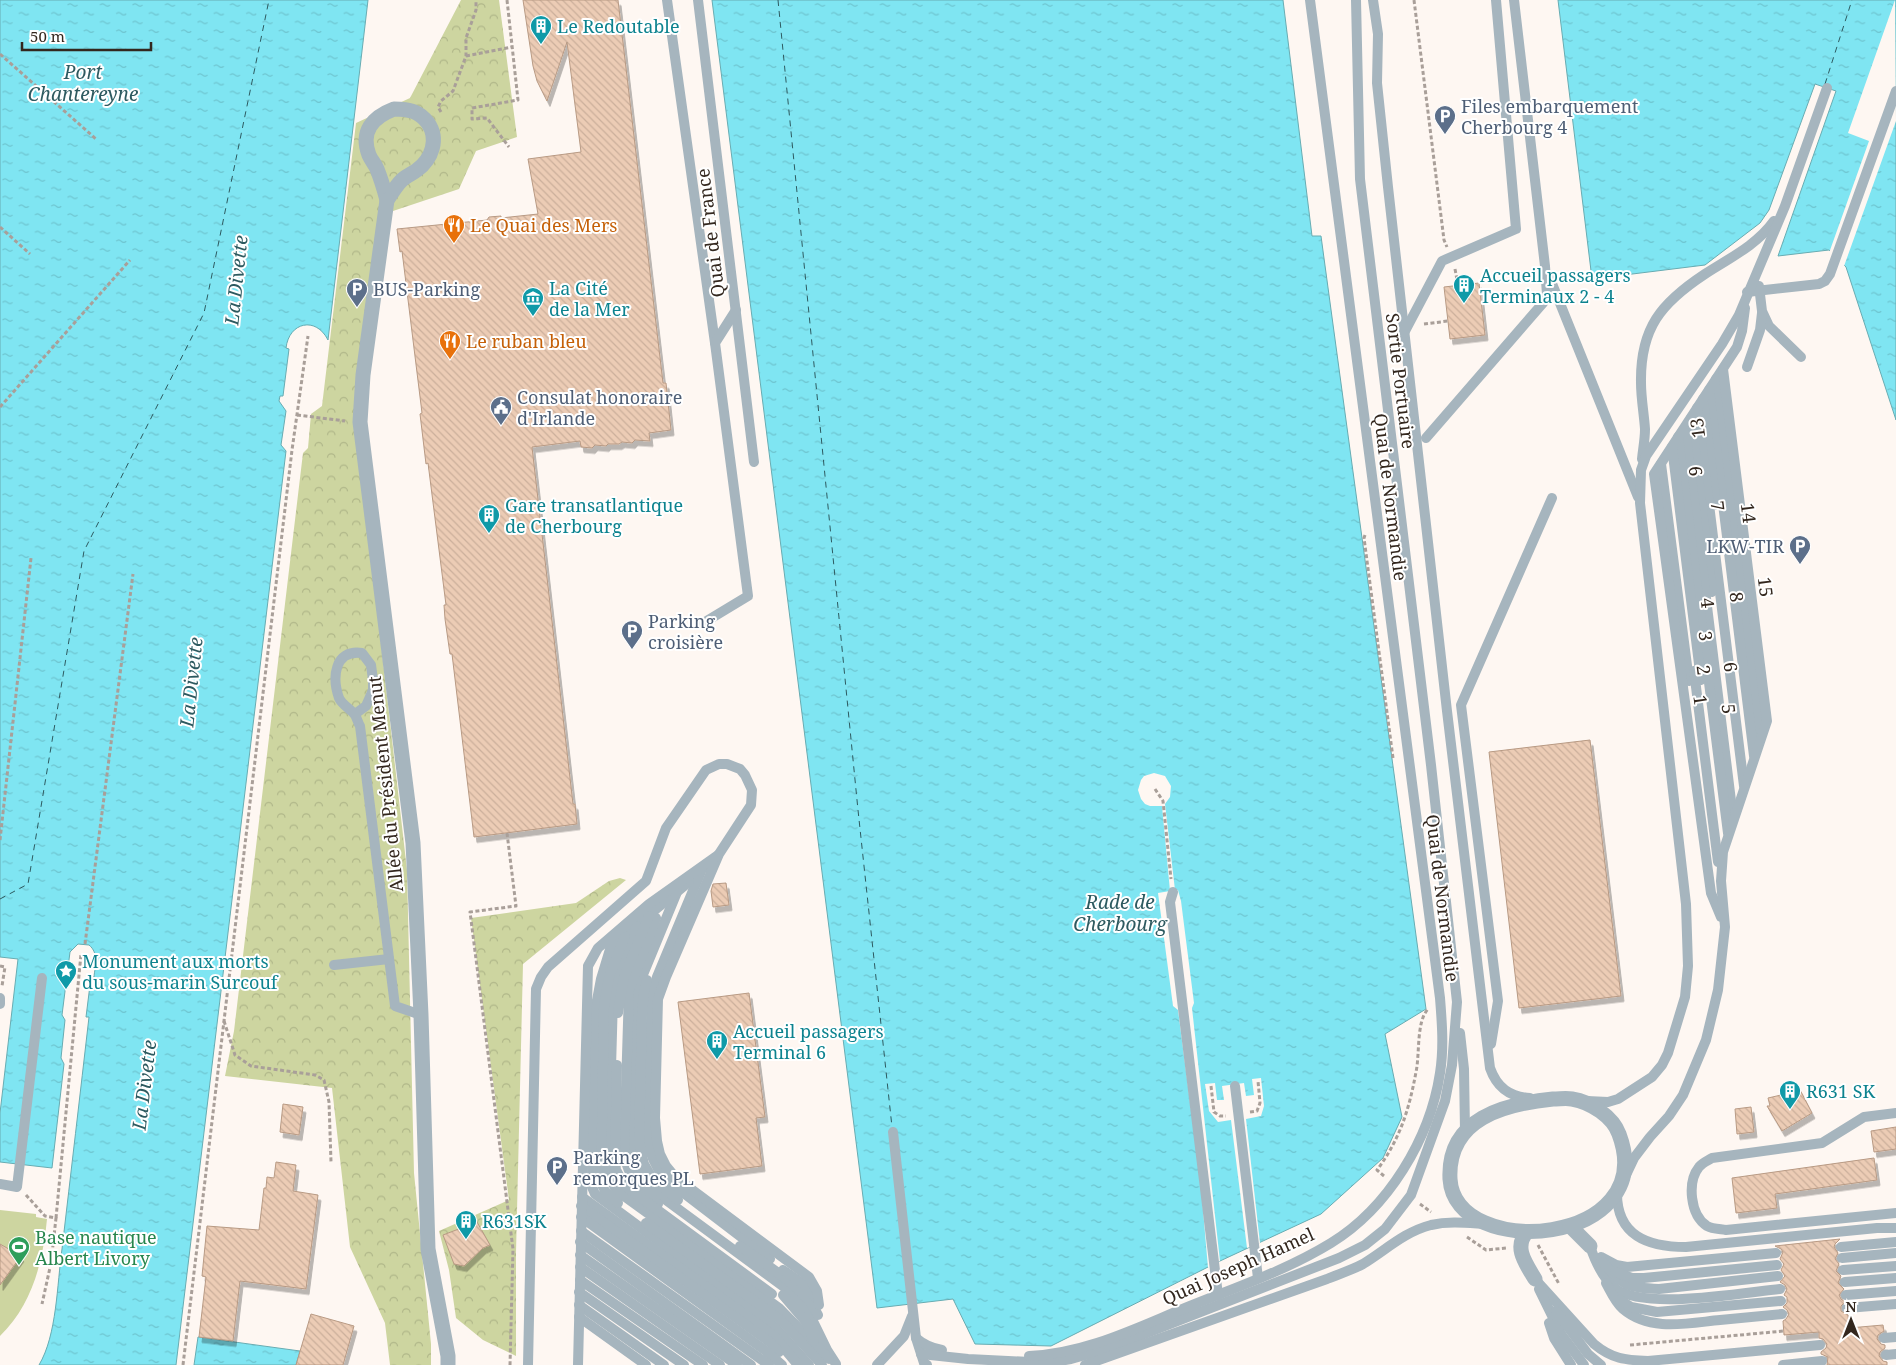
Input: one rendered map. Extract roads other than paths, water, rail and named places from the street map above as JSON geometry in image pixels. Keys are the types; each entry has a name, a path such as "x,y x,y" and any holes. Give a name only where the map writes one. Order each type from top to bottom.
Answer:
{"street":[{"name":"Allée du Président Menut","path":"387,200 402,180 426,162 434,145 430,127 424,117 406,108 394,108 380,114 372,123 367,134 370,156 382,182 387,200 363,376 360,422 413,843 421,1015 428,1249 448,1356 448,1365"},
{"path":"1573,1099 1597,1109 1618,1130 1625,1149 1625,1166 1619,1188 1612,1201 1595,1216 1570,1226 1553,1230 1527,1232 1507,1230 1488,1224 1467,1213 1456,1199 1450,1182 1450,1165 1454,1149 1465,1131 1479,1119 1494,1111 1530,1101 1573,1099"},
{"path":"1570,1226 1594,1251"},
{"path":"1527,1232 1520,1241 1520,1247 1525,1263 1535,1279"}],"lane":[{"path":"667,0 748,596 700,625"},
{"name":"Quai de France","path":"698,0 754,462"},
{"name":"Quai de Normandie","path":"1310,0 1440,998"},
{"name":"Sortie Portuaire","path":"1356,0 1360,179 1431,765 1456,1002"},
{"path":"1374,0 1378,34 1377,83 1448,721 1488,1058 1493,1077 1504,1090 1519,1098 1554,1099"},
{"path":"1404,332 1442,261 1516,229 1496,0"},
{"path":"1426,438 1543,303 1547,295 1514,0"},
{"path":"1573,1099 1608,1102 1618,1099 1652,1077 1662,1065 1668,1053 1685,997 1688,966 1686,904 1640,503 1641,470 1644,441 1641,367 1648,334 1658,315 1672,298 1685,287 1759,238 1774,221 1825,87 1785,206 1747,292 1739,315 1722,344 1646,456 1641,470"},
{"path":"1747,292 1819,284 1826,281 1896,91"},
{"path":"1545,266 1640,503"},
{"path":"1747,367 1760,330 1762,310 1757,270"},
{"path":"1666,455 1716,380 1741,338 1747,292"},
{"path":"715,343 736,310"},
{"path":"1762,310 1769,326 1800,357"},
{"name":"15","path":"1723,369 1766,721 1760,740"},
{"name":"14","path":"1716,380 1760,740"},
{"name":"13","path":"1709,390 1754,760"},
{"name":"9","path":"1703,399 1749,776"},
{"name":"8","path":"1697,408 1744,790"},
{"name":"7","path":"1691,418 1738,806"},
{"name":"6","path":"1685,428 1734,821"},
{"name":"5","path":"1678,437 1729,837"},
{"name":"1","path":"1666,455 1654,474 1711,893 1725,927"},
{"name":"4","path":"1666,455 1723,852"},
{"name":"3","path":"1666,455 1721,881"},
{"name":"2","path":"1666,455 1716,885 1724,909"},
{"path":"1488,1058 1498,1000 1461,705 1552,498"},
{"path":"355,714 366,706 374,680 371,665 362,653 352,652 343,656 336,668 336,676 340,700 355,714 360,726 395,1006 421,1015"},
{"path":"1760,740 1723,852 1721,881 1725,927 1718,990 1706,1040 1683,1095 1669,1116 1634,1158 1619,1188 1617,1204 1619,1213 1631,1231 1640,1239 1654,1245 1668,1247 1686,1247 1876,1228 1896,1228"},
{"path":"528,1365 536,989 548,967 646,881 663,836 671,821 706,770 719,764 727,764 740,769 752,790 753,799 737,828 719,854 659,994 655,1118 657,1141 660,1154 666,1166 675,1177 810,1313 823,1360"},
{"path":"719,854 677,892 625,934 609,977 604,1006 601,1183 605,1191 612,1198 771,1343 790,1365"},
{"path":"578,1365 588,966 598,948 649,904 719,854"},
{"path":"702,869 652,994 647,1139 649,1150 656,1168 664,1178 784,1286 823,1360"},
{"path":"688,882 649,974 644,991 639,1142 641,1153 644,1164 652,1178 669,1194 784,1286"},
{"path":"677,892 642,976 637,994 632,1157 640,1175 651,1189 784,1286"},
{"path":"1173,892 1170,902 1218,1295"},
{"path":"661,905 630,990 624,1154 626,1165 636,1184 656,1203 812,1305 821,1324"},
{"path":"650,914 624,976 618,1005 616,1170 625,1186 632,1193 784,1286"},
{"path":"638,924 617,974 613,997 608,1175 617,1191 784,1286 808,1278 817,1291 821,1324 819,1342 837,1365"},
{"path":"334,965 389,959"},
{"path":"0,1184 17,1186 42,978"},
{"path":"0,998 0,1004"},
{"name":"Quai Joseph Hamel","path":"916,1338 933,1349 1020,1357 1045,1356 1092,1345 1258,1278 1331,1243 1352,1228 1387,1192 1401,1174 1430,1115 1440,1073 1443,1034 1440,998"},
{"path":"1456,1002 1464,1069 1465,1131"},
{"path":"921,1354 1025,1363 1049,1363 1071,1359 1103,1350 1298,1275 1365,1245 1390,1222 1411,1195 1414,1187 1445,1101 1452,1065 1456,1002"},
{"path":"1234,1086 1258,1278"},
{"path":"1896,1113 1864,1117 1822,1143 1712,1158 1699,1166 1692,1182 1696,1214 1707,1226 1726,1230 1896,1213"},
{"path":"893,1132 916,1338 924,1363 927,1365"},
{"path":"581,1202 798,1365"},
{"path":"581,1217 771,1343 837,1365"},
{"path":"1085,1365 1327,1279 1361,1265 1396,1240 1432,1225 1457,1222 1488,1224"},
{"path":"581,1231 809,1365"},
{"path":"580,1242 751,1365"},
{"path":"1841,1247 1896,1242"},
{"path":"1594,1251 1616,1265 1627,1267 1776,1253"},
{"path":"1594,1251 1607,1281 1627,1295 1643,1299 1679,1299 1780,1289"},
{"path":"1842,1258 1896,1254"},
{"path":"580,1255 737,1365"},
{"path":"1602,1266 1622,1275 1644,1278 1777,1265"},
{"path":"1602,1266 1615,1278 1624,1283 1646,1289 1778,1276"},
{"path":"1602,1266 1610,1291 1617,1304 1636,1318 1662,1324 1782,1314"},
{"path":"1844,1270 1896,1266"},
{"path":"580,1268 720,1365"},
{"path":"1845,1282 1896,1278"},
{"path":"1535,1279 1594,1344 1610,1356 1620,1359 1648,1361 1820,1345"},
{"path":"1535,1279 1554,1338 1571,1365"},
{"path":"1535,1279 1560,1334 1584,1365"},
{"path":"1535,1279 1588,1354 1601,1365"},
{"path":"580,1280 703,1365"},
{"path":"1610,1291 1619,1300 1631,1307 1657,1312 1781,1301"},
{"path":"1846,1295 1896,1291"},
{"path":"579,1292 684,1365"},
{"path":"1847,1308 1896,1304"},
{"path":"579,1305 664,1365"},
{"path":"877,1365 904,1336 913,1309"},
{"path":"579,1317 646,1365"},
{"path":"1884,1338 1896,1337"},
{"path":"771,1343 782,1365"},
{"path":"1783,1365 1822,1361"}],"water":[{"path":"0,0 368,0 328,340 317,327 304,325 292,332 286,348 289,349 283,396 280,396 279,401 286,411 281,445 286,451 176,1365 39,1365 45,1353 53,1324 57,1293 89,1017 86,1017 91,977 94,977 95,956 89,945 78,944 70,952 62,1015 65,1020 61,1058 64,1064 52,1168 0,1162 0,1113 18,959 0,957"},
{"name":"Rade de Cherbourg","path":"712,0 1283,0 1312,236 1321,236 1426,1009 1385,1034 1402,1117 1383,1158 1321,1214 1220,1261 1051,1346 975,1344 953,1299 877,1308"},
{"path":"1558,0 1896,0 1896,420 1846,267 1829,250 1778,256 1836,91 1815,84 1769,210 1760,223 1705,265 1592,279"},
{"path":"198,1337 300,1351 296,1365 194,1365"}],"place":[{"name":"Le Redoutable","path":"541,45"},
{"name":"Files embarquement Cherbourg 4","path":"1445,135"},
{"name":"Le Quai des Mers","path":"454,244"},
{"name":"Accueil passagers Terminaux 2 - 4","path":"1464,304"},
{"name":"BUS-Parking","path":"357,308"},
{"name":"La Cité de la Mer","path":"533,317"},
{"name":"Le ruban bleu","path":"450,360"},
{"name":"Consulat honoraire d'Irlande","path":"501,426"},
{"name":"Gare transatlantique de Cherbourg","path":"489,534"},
{"name":"LKW-TIR","path":"1800,565"},
{"name":"Parking croisière","path":"632,650"},
{"name":"Monument aux morts du sous-marin Surcouf","path":"66,990"},
{"name":"Accueil passagers Terminal 6","path":"717,1060"},
{"name":"R631 SK","path":"1790,1110"},
{"name":"Parking remorques PL","path":"557,1186"},
{"name":"R631SK","path":"466,1240"},
{"name":"Base nautique Albert Livory","path":"19,1266"}],"water label":[{"name":"Port Chantereyne","path":"83,83"},
{"name":"La Divette","path":"236,280"},
{"name":"La Divette","path":"191,682"},
{"name":"La Divette","path":"144,1085"}]}
